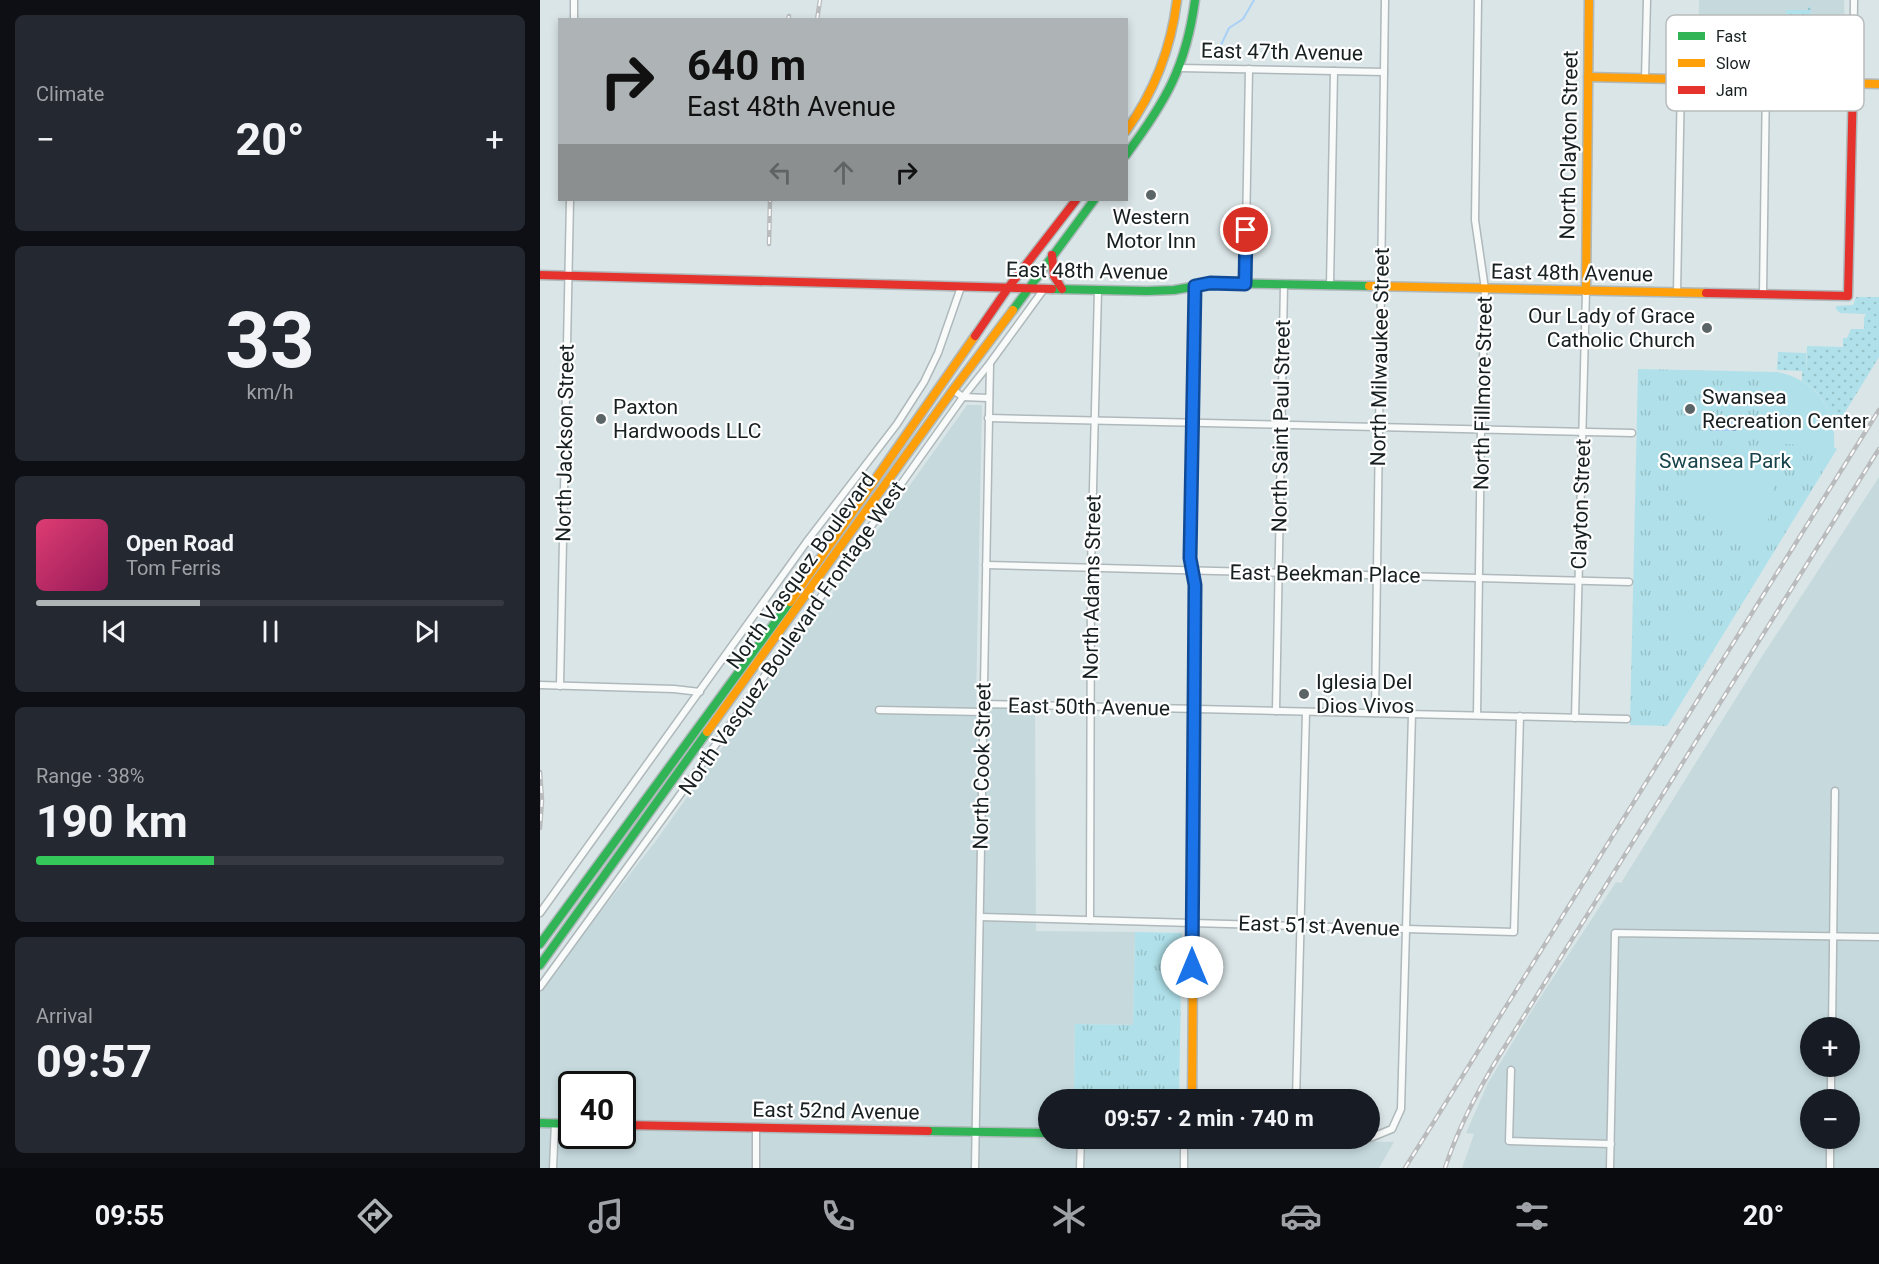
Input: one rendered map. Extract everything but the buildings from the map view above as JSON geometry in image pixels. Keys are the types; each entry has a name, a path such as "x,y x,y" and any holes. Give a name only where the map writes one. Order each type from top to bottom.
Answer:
{"main road":[{"path":"1128,128 1145,104 1161,70 1172,34 1177,0"},
{"path":"1128,152 1164,103 1180,68 1188,41 1195,0"},
{"name":"North Clayton Street","path":"1586,291 1589,0"},
{"path":"1588,77 1666,79"},
{"path":"1864,83 1879,84"},
{"name":"East 48th Avenue","path":"540,275 1029,289 1168,291 1210,283 1848,296 1852,111"},
{"name":"North Vasquez Boulevard","path":"540,944 791,600 1008,288 1075,201"},
{"name":"North Vasquez Boulevard","path":"540,965 953,390 1093,201"},
{"path":"1052,255 1054,276 1062,289"},
{"path":"1192,1089 1195,585 1190,558 1195,286"},
{"path":"540,1123 555,1124"},
{"name":"East 52nd Avenue","path":"636,1125 1038,1133"}],"street":[{"path":"574,0 574,18"},
{"name":"North Milwaukee Street","path":"1375,713 1385,0"},
{"name":"North Fillmore Street","path":"1477,715 1485,289 1475,220 1478,0"},
{"path":"1645,78 1647,0"},
{"path":"1854,0 1854,15"},
{"name":"East 47th Avenue","path":"1180,68 1384,72"},
{"path":"1245,284 1249,69"},
{"path":"1330,286 1334,71"},
{"path":"1677,293 1680,111"},
{"path":"1763,294 1766,111"},
{"name":"North Jackson Street","path":"560,686 570,201"},
{"name":"North Saint Paul Street","path":"1276,711 1284,285"},
{"path":"540,913 808,540 897,424 924,382 938,353 961,287"},
{"name":"North Vasquez Boulevard Frontage West","path":"540,987 746,703 963,397 1044,289"},
{"name":"North Adams Street","path":"1090,920 1091,568 1098,290"},
{"name":"Clayton Street","path":"1575,718 1586,291"},
{"name":"North Cook Street","path":"975,1168 990,363"},
{"path":"953,390 963,397 988,398"},
{"path":"988,418 1632,433"},
{"name":"East Beekman Place","path":"986,565 1629,582"},
{"path":"540,685 674,689 700,692"},
{"name":"East 50th Avenue","path":"983,704 1627,719"},
{"name":"East 50th Avenue","path":"879,710 983,712"},
{"path":"1296,1089 1306,712"},
{"path":"1380,1134 1392,1129 1401,1109 1412,714"},
{"name":"East 51st Avenue","path":"980,917 1514,932 1520,716"},
{"path":"1832,1017 1835,791"},
{"path":"1610,1168 1615,933 1879,937"},
{"path":"1510,1070 1509,1141 1611,1144"},
{"path":"552,1168 555,1124"},
{"path":"756,1127 756,1168"},
{"path":"1080,1168 1081,1149"},
{"path":"1184,1149 1184,1168"},
{"path":"1830,1149 1830,1168"}],"shaded area":[{"path":"1699,0 1844,0 1844,15 1699,15"},
{"path":"967,405 982,405 976,703 1035,706 1036,931 1135,932 1133,1025 1075,1024 1074,1089 1038,1089 1038,1149 1380,1149 1380,1142 1394,1142 1379,1168 540,1168 540,989 655,842"},
{"path":"1879,477 1879,1168 1462,1168 1474,1134 1466,1133 1488,1083 1534,1007 1616,882 1621,883 1761,658"}],"green space":[{"path":"1808,7 1811,7 1810,15 1786,15 1786,10 1808,10"},
{"path":"1856,297 1879,297 1879,357 1834,430 1824,402 1802,381 1802,371 1777,370 1778,352 1806,353 1806,372 1807,346 1843,347 1843,338 1847,338 1851,329 1864,329 1866,314 1840,313 1836,306 1853,305"},
{"name":"Swansea Park","path":"1638,369 1776,372 1790,376 1802,381 1812,389 1827,408 1831,420 1834,447 1837,449 1667,726 1630,725"},
{"path":"1776,372 1801,381 1820,398 1831,420 1834,447 1769,443 1764,439 1766,373"},
{"path":"1714,457 1771,458 1774,462 1773,510 1759,536 1730,535 1697,506 1692,477"},
{"path":"1676,615 1689,617 1687,641 1673,639"},
{"path":"1135,932 1182,933 1179,1089 1074,1089 1075,1024 1133,1025"}],"water":[{"path":"1711,419 1736,419 1736,431 1710,431"}],"waterway":[{"path":"1221,45 1229,28 1243,19 1254,0"}],"railway":[{"path":"817,18 820,0"},
{"path":"769,244 770,201"},
{"path":"1405,1168 1879,410"},
{"path":"1445,1168 1469,1110 1499,1056 1879,449"},
{"path":"540,772 542,800 540,828"}],"traffic: fast":[{"path":"1128,152 1163,100 1180,64 1195,0"},
{"path":"1013,310 1093,201"},
{"path":"1052,289 1147,291 1174,290 1214,283 1369,286"},
{"path":"540,944 790,602"},
{"path":"540,965 707,732"},
{"path":"540,1123 558,1124"},
{"path":"928,1131 1038,1133"}],"traffic: slow":[{"path":"1128,128 1145,101 1160,69 1171,36 1177,0"},
{"path":"1586,291 1589,0"},
{"path":"1588,77 1666,79"},
{"path":"1864,84 1879,84"},
{"path":"1191,489 1195,286"},
{"path":"1369,286 1706,293"},
{"path":"707,732 1013,310"},
{"path":"790,602 975,336"},
{"path":"1192,1089 1194,839"}],"traffic: jam":[{"path":"1706,293 1848,296 1852,111"},
{"path":"975,336 1008,288 1075,201"},
{"path":"1052,255 1054,276 1062,289"},
{"path":"540,275 1052,289"},
{"path":"1191,489 1190,558 1195,585 1194,839"},
{"path":"636,1125 928,1131"}],"place":[{"name":"Western Motor Inn","path":"1151,195"},
{"name":"Our Lady of Grace Catholic Church","path":"1707,328"},
{"name":"Swansea Recreation Center","path":"1690,409"},
{"name":"Paxton Hardwoods LLC","path":"601,419"},
{"name":"Iglesia Del Dios Vivos","path":"1304,694"}],"route":[{"path":"1192,967 1195,585 1190,558 1195,286 1206,283 1245,284 1246,230"}]}
